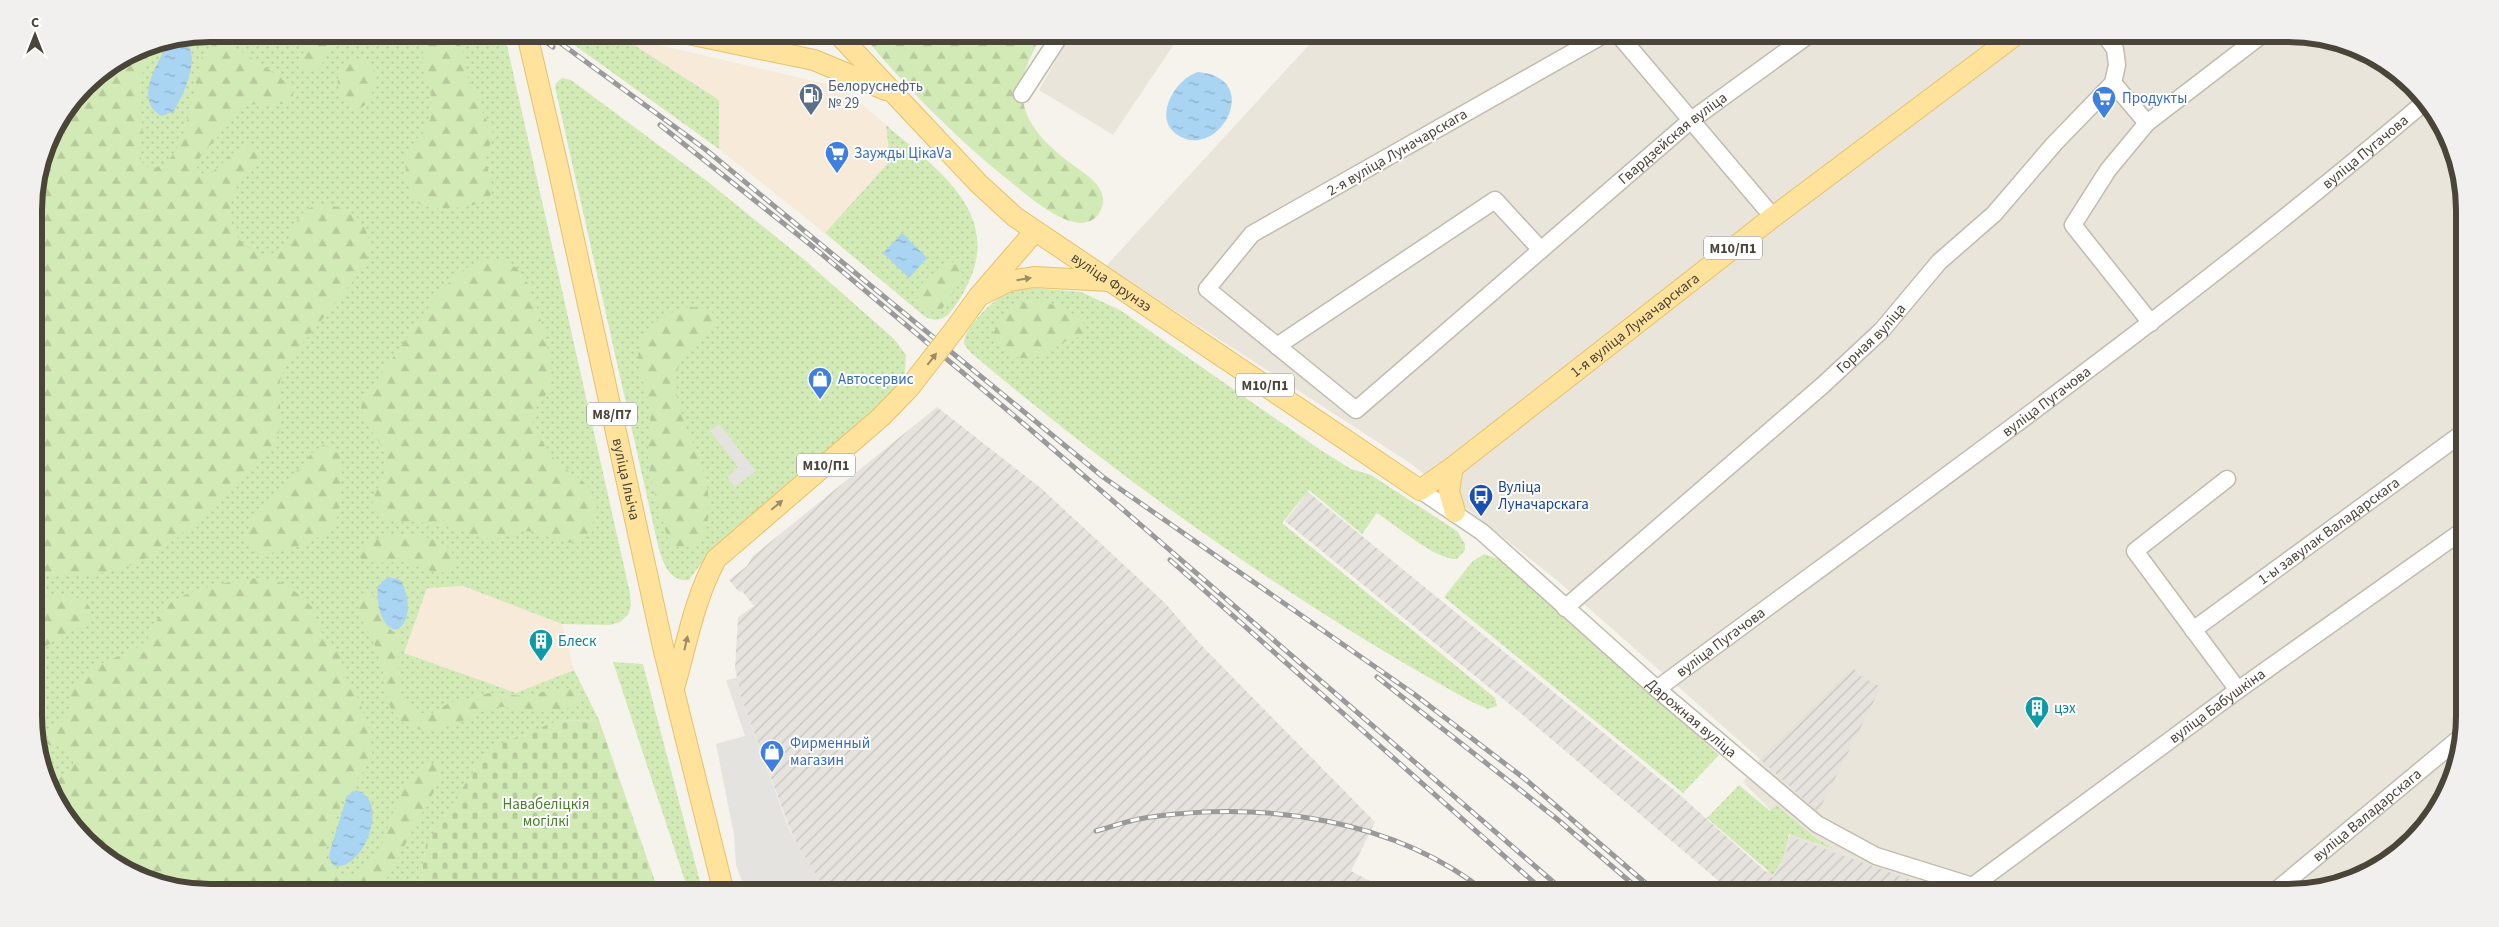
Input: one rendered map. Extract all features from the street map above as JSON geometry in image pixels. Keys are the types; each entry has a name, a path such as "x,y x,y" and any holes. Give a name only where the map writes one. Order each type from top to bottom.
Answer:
{"main road":[{"name":"1-я вуліца Луначарскага","path":"1420,490 1453,468 1773,217 2006,42"},
{"name":"вуліца Ільіча","path":"529,43 674,690 722,884"},
{"name":"М10/П1","path":"732,43 814,60 895,94"},
{"path":"773,51 779,43"},
{"name":"вуліца Фрунзэ","path":"846,43 999,204 1035,231 1420,490"},
{"name":"М10/П1","path":"674,690 693,611 704,581 716,559 881,417 909,388 979,296 1035,231"},
{"name":"М10/П1","path":"979,296 1009,281 1034,277 1109,280"},
{"path":"1453,468 1449,491 1455,512"}],"street":[{"name":"2-я вуліца Луначарскага","path":"1277,346 1207,289 1252,234 1590,42"},
{"path":"1625,42 1773,217"},
{"name":"Гвардзейская вуліца","path":"1277,346 1356,410 1690,121 1799,42"},
{"path":"2110,42 2115,48 2117,65 2113,83 2147,123"},
{"path":"2151,323 2074,225 2108,170 2147,123 2253,42"},
{"path":"1022,94 1055,43"},
{"name":"Горная вуліца","path":"1565,608 1823,385 1882,330 1939,262 1994,214 2054,144 2113,83"},
{"name":"вуліца Пугачова","path":"1657,688 2151,323 2420,106"},
{"path":"1277,346 1495,200 1541,250"},
{"name":"1-ы завулак Валадарскага","path":"2193,630 2456,438"},
{"path":"2227,479 2135,551 2238,690"},
{"name":"Дарожная вуліца","path":"1420,490 1482,532 1565,608 1817,824 1876,856 1971,884"},
{"name":"вуліца Бабушкіна","path":"1975,884 2238,690 2456,535"},
{"name":"вуліца Валадарскага","path":"2283,884 2454,743"}],"shaded area":[{"path":"1311,42 2288,42 2310,44 2342,51 2382,71 2399,84 2422,108 2444,146 2451,167 2455,189 2456,727 2448,770 2439,791 2422,819 2391,850 2353,872 2332,879 2310,883 1758,884 1792,832 1743,782 1760,759 1559,582 1410,463 1106,266"},
{"path":"631,43 649,43 844,88 886,125 890,161 825,233 719,149 719,100"},
{"path":"1066,43 1175,43 1113,135 1039,90"},
{"path":"937,407 1042,489 1165,603 1202,646 1375,822 1351,871 1375,884 822,884 798,846 788,824 741,697 735,668 738,617 754,606 742,591 739,592 729,580 747,566 753,556"},
{"path":"719,424 756,471 735,487 727,477 738,467 710,431"},
{"path":"1308,492 1681,796 1773,878 1784,859 1791,837 1923,884 1722,884 1518,711 1285,521"},
{"path":"463,586 562,624 574,670 516,693 404,653 427,588"},
{"path":"1853,668 1861,676 1881,687 1818,812 1760,759"},
{"path":"737,678 741,697 787,824 798,846 822,884 743,884 736,865 734,835 716,744 745,736 726,680"}],"green space":[{"path":"200,43 506,43 630,593 631,606 628,615 620,622 610,625 562,624 463,586 427,588 404,653 516,693 574,670 599,720 557,721 426,844 420,884 211,884 178,881 157,876 136,867 100,843 71,810 51,770 42,716 43,200 51,157 60,136 77,108 108,77 146,55 167,48"},
{"path":"216,43 234,47 281,78 292,90 293,96 290,101 281,104 256,104 240,109 199,159 197,167 199,172 207,176 242,148 250,146 260,153 257,166 240,182 231,201 232,223 237,236 253,250 263,254 273,253 281,248 287,240 302,214 311,208 323,205 341,208 354,215 365,229 369,243 366,261 362,270 291,358 279,385 281,420 277,438 266,455 246,477 181,535 140,561 119,569 95,574 42,573 43,200 51,157 65,127 77,108 92,92 108,77 152,53 141,76 138,94 143,128 138,150 144,166 158,167 169,159 178,146 191,108 202,57"},
{"path":"308,43 334,43 319,69 310,71 305,69 299,62"},
{"path":"425,43 459,43 465,56 468,79 481,100 483,113 493,133 493,139 484,156 492,191 490,196 477,204 456,208 424,206 415,200 408,185 406,161 412,145 427,126 432,111 432,100 423,67"},
{"path":"571,43 631,43 719,100 719,149"},
{"path":"869,43 1038,43 1031,55 1025,73 1022,91 1024,107 1030,122 1041,136 1055,151 1091,179 1099,188 1102,193 1103,203 1097,216 1088,222 1077,223 1065,219 1041,206 972,149 933,113"},
{"path":"355,58 369,63 377,75 370,98 361,108 352,108 344,100 339,89 338,76 343,65"},
{"path":"562,78 571,80 707,181 807,262 894,339 906,355 905,373 893,391 844,438 709,553 689,580 682,580 672,575 666,567 659,550 555,87 556,83"},
{"path":"886,125 949,182 965,203 975,225 977,249 971,276 949,314 938,320 924,316 825,233 890,161"},
{"path":"497,259 513,265 524,277 534,299 548,348 551,377 550,387 534,413 534,427 557,462 585,483 593,497 595,506 594,517 590,530 584,537 570,543 527,531 502,537 486,538 434,524 391,521 375,512 372,505 385,470 385,457 383,449 363,416 361,409 362,401 440,291 462,271 475,263"},
{"path":"952,262 961,267 962,279 942,309 929,310 919,301 917,292 922,283 939,268 946,263"},
{"path":"1034,288 1081,292 1120,310 1319,449 1351,469 1371,475 1457,531 1465,544 1465,550 1457,559 1448,558 1427,548 1377,513 1362,534 1309,490 1282,523 1495,698 1497,706 1488,709 1472,702 1405,664 1276,583 1150,495 1029,401 970,352 964,344 965,338 972,325 985,310 1007,293"},
{"path":"1030,300 1058,306 1071,313 1083,321 1084,332 1078,337 1061,343 1036,357 1015,357 1003,351 993,339 994,331 1000,318 1010,308"},
{"path":"688,307 704,308 716,316 715,324 711,331 685,356 680,363 676,376 677,394 682,415 703,467 708,495 708,520 705,531 702,538 696,544 686,547 671,544 654,492 648,459 650,409 638,358 641,341 648,328 660,318"},
{"path":"323,445 334,449 340,457 342,466 339,509 335,522 322,535 300,546 265,554 256,554 249,547 246,540 251,523 314,451"},
{"path":"393,535 424,537 439,542 452,551 454,564 444,572 437,573 403,562 375,563 361,559 359,554 365,546 383,537"},
{"path":"1484,554 1501,560 1719,755 1683,793 1444,597 1472,562"},
{"path":"260,578 282,583 300,595 312,607 320,630 341,655 344,678 359,700 371,735 372,754 363,772 345,793 326,850 327,861 335,871 350,875 368,865 380,848 401,793 409,779 418,769 428,764 440,766 441,778 384,884 211,884 189,883 157,876 117,856 100,843 84,827 60,791 53,774 68,772 71,769 73,760 68,751 46,743 49,734 69,715 71,693 76,683 92,668 133,650 142,644 149,636 162,611 174,601 197,590"},
{"path":"366,591 374,595 382,621 402,637 398,650 399,693 407,706 420,713 432,713 449,703 489,693 524,696 565,688 576,690 580,697 579,702 568,708 545,712 530,712 496,707 438,729 416,729 406,725 391,708 385,691 382,665 378,653 362,622 358,605 359,597"},
{"path":"57,595 74,597 83,600 89,606 91,613 80,626 42,648 42,597"},
{"path":"613,662 643,664 701,884 686,884"},
{"name":"Навабеліцкія могілкі","path":"599,720 656,884 420,884 426,844 488,749 557,721"},
{"path":"1739,785 1770,811 1776,805 1814,837 1834,849 1789,834 1783,858 1773,875 1707,818"}],"water":[{"path":"188,45 192,63 186,85 174,111 162,116 154,110 149,102 148,93 153,73 166,48"},
{"path":"1198,72 1218,78 1229,88 1232,102 1228,116 1219,129 1206,138 1192,140 1176,134 1169,127 1166,118 1170,99 1175,90 1182,82"},
{"path":"902,233 927,258 909,278 883,253"},
{"path":"388,577 400,580 406,592 407,614 401,626 396,630 386,624 380,612 378,586"},
{"path":"356,790 367,797 372,807 369,834 363,847 354,858 344,865 334,866 329,858 330,851 347,796"}],"railway":[{"path":"547,43 553,47"},
{"path":"560,43 705,149 1103,477 1414,694 1525,779 1647,884"},
{"path":"660,125 812,246 1031,430 1556,884"},
{"path":"1170,560 1536,884"},
{"path":"1377,677 1557,819 1633,884"},
{"path":"1096,831 1144,818 1194,813 1239,812 1327,821 1370,832 1412,848 1451,868 1474,884"}],"place":[{"name":"Белоруснефть № 29","path":"811,116"},
{"name":"Продукты","path":"2104,119"},
{"name":"Заужды ЦікаVа","path":"837,174"},
{"name":"Автосервис","path":"820,400"},
{"name":"Вуліца Луначарскага","path":"1481,517"},
{"name":"Блеск","path":"541,662"},
{"name":"цэх","path":"2037,729"},
{"name":"Фирменный магазин","path":"772,773"}]}
